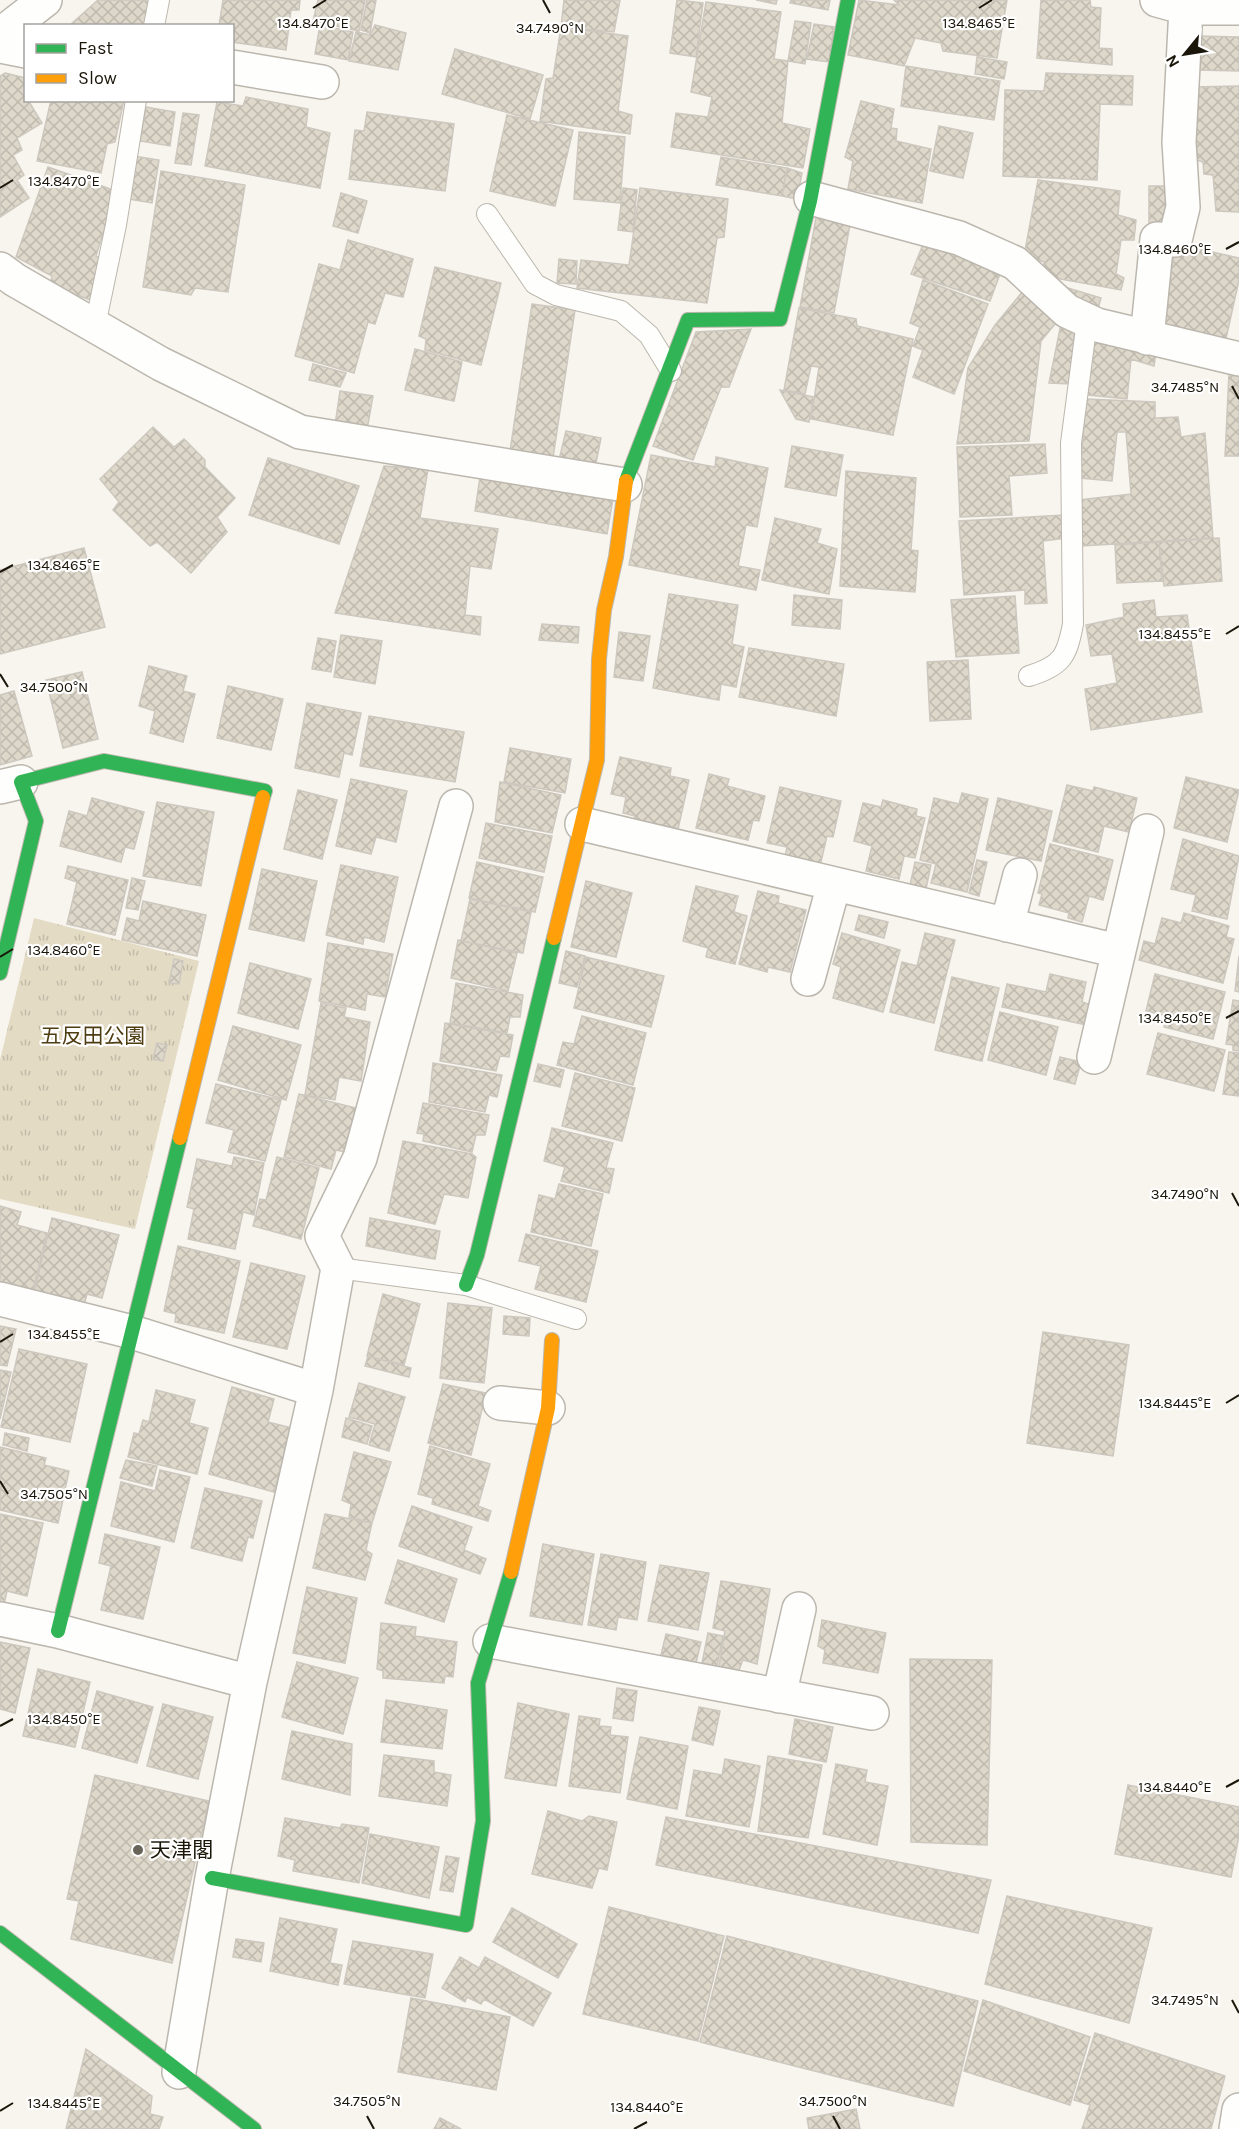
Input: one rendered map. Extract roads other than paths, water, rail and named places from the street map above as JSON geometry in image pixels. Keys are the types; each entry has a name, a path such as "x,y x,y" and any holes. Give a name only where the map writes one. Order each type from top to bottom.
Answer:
{"street":[{"path":"0,35 45,0"},
{"path":"466,1285 477,1255 597,760 599,659 604,610 616,557 625,485 671,370 688,320 780,319 811,198 848,0"},
{"path":"1147,338 1157,239 1175,240 1183,207 1172,4 1239,8"},
{"path":"0,46 24,51"},
{"path":"234,67 322,82"},
{"path":"811,198 959,238 1015,263 1067,311 1087,321 1147,338 1239,359"},
{"path":"0,269 161,364 300,432 625,485"},
{"path":"0,973 36,821 11,784 104,761 265,792 58,1631"},
{"path":"179,2072 212,1878 250,1682 316,1390 338,1268 322,1236 360,1158 456,806"},
{"path":"582,824 1118,951"},
{"path":"1094,1057 1147,831"},
{"path":"1007,925 1020,875"},
{"path":"808,979 834,884"},
{"path":"0,1299 132,1332 316,1390"},
{"path":"212,1878 466,1925 483,1821 478,1683 512,1567 548,1408 552,1340"},
{"path":"500,1403 548,1408"},
{"path":"779,1696 799,1609"},
{"path":"0,1619 58,1631 250,1682"},
{"path":"490,1641 872,1713"},
{"path":"0,1933 254,2129"},
{"path":"1236,2129 1239,2110"}],"lane":[{"path":"154,24 159,0"},
{"path":"95,326 116,225 136,102"},
{"path":"487,214 535,284 556,294 621,311 649,335 671,370"},
{"path":"1029,676 1047,671 1067,652 1073,624 1071,443 1087,321"},
{"path":"338,1268 466,1285 576,1319"}],"place":[{"name":"天津閣","path":"138,1850"}],"park label":[{"name":"五反田公園","path":"93,1036"}]}
